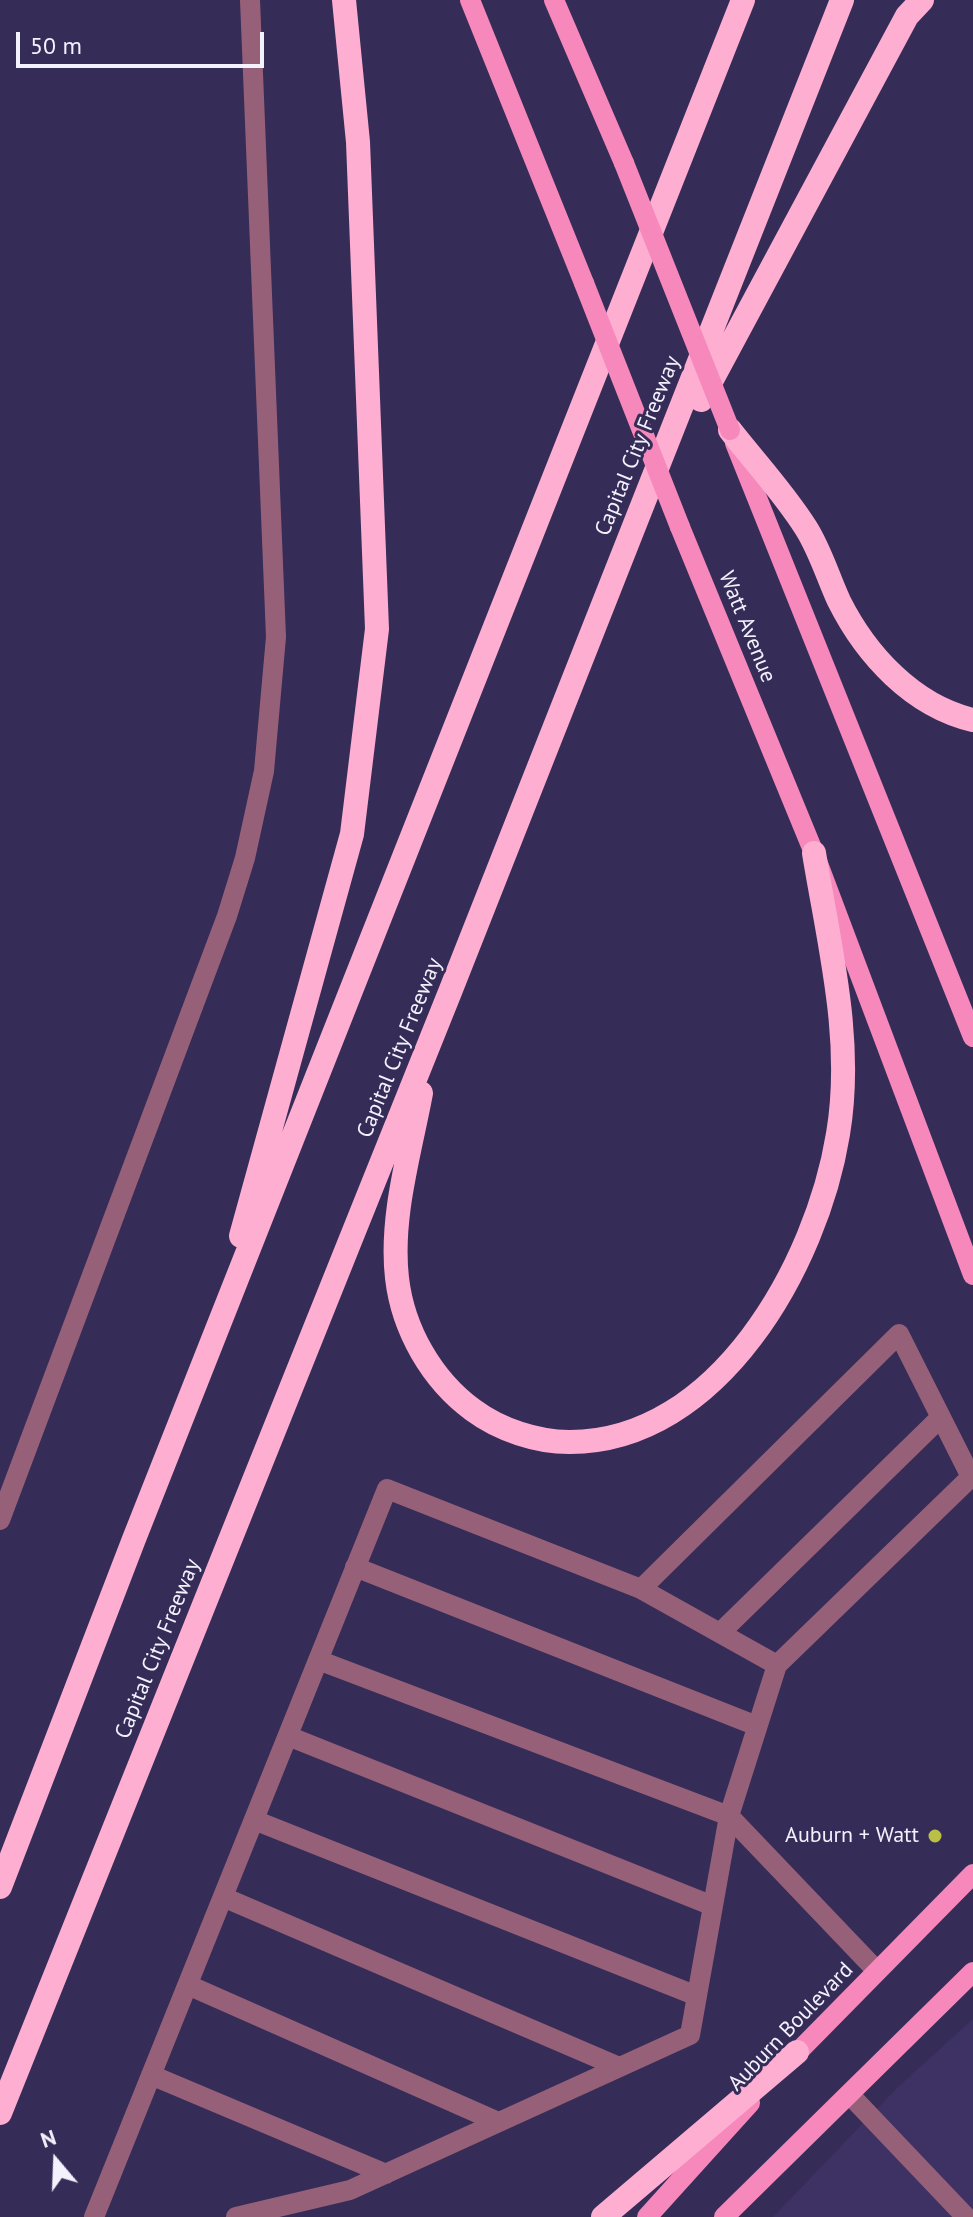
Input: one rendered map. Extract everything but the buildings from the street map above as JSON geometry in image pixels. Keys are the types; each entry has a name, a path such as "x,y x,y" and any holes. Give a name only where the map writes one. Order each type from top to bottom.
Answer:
{"highway":[{"path":"206,1361 352,834 370,712 377,629 358,142 344,0"},
{"path":"0,1887 743,0"},
{"name":"Capital City Freeway","path":"0,2113 432,1038 842,0"},
{"path":"636,523 907,16 922,0"},
{"path":"730,430 806,528 841,604 874,657 911,691 957,716 973,720"},
{"path":"432,1038 397,1223 397,1279 429,1368 452,1395 482,1417 552,1442 623,1436 679,1410 722,1372 754,1336 804,1244 827,1185 839,1133 844,1037 814,853"},
{"path":"603,2217 797,2052"}],"main road":[{"name":"Watt Avenue","path":"470,0 814,853 973,1275"},
{"path":"554,0 624,163 973,1037"},
{"name":"Auburn Boulevard","path":"647,2217 797,2052 973,1874"},
{"path":"724,2217 972,1975"}],"street":[{"path":"0,1520 227,916 245,858 264,771 276,637 250,0"},
{"path":"236,2217 350,2190 690,2035 729,1816 777,1665 971,1477 899,1334 641,1589"},
{"path":"720,1633 941,1417"},
{"path":"94,2217 387,1489 641,1589 777,1665"},
{"path":"355,1567 757,1726"},
{"path":"318,1660 729,1816 877,1971"},
{"path":"288,1736 713,1906"},
{"path":"254,1820 697,1996"},
{"path":"223,1897 619,2067"},
{"path":"188,1985 498,2122"},
{"path":"151,2075 386,2174"},
{"path":"850,2095 966,2217"}],"shaded area":[{"path":"973,2019 973,2217 773,2217 897,2088"}],"place":[{"name":"Auburn + Watt","path":"935,1836"}]}
